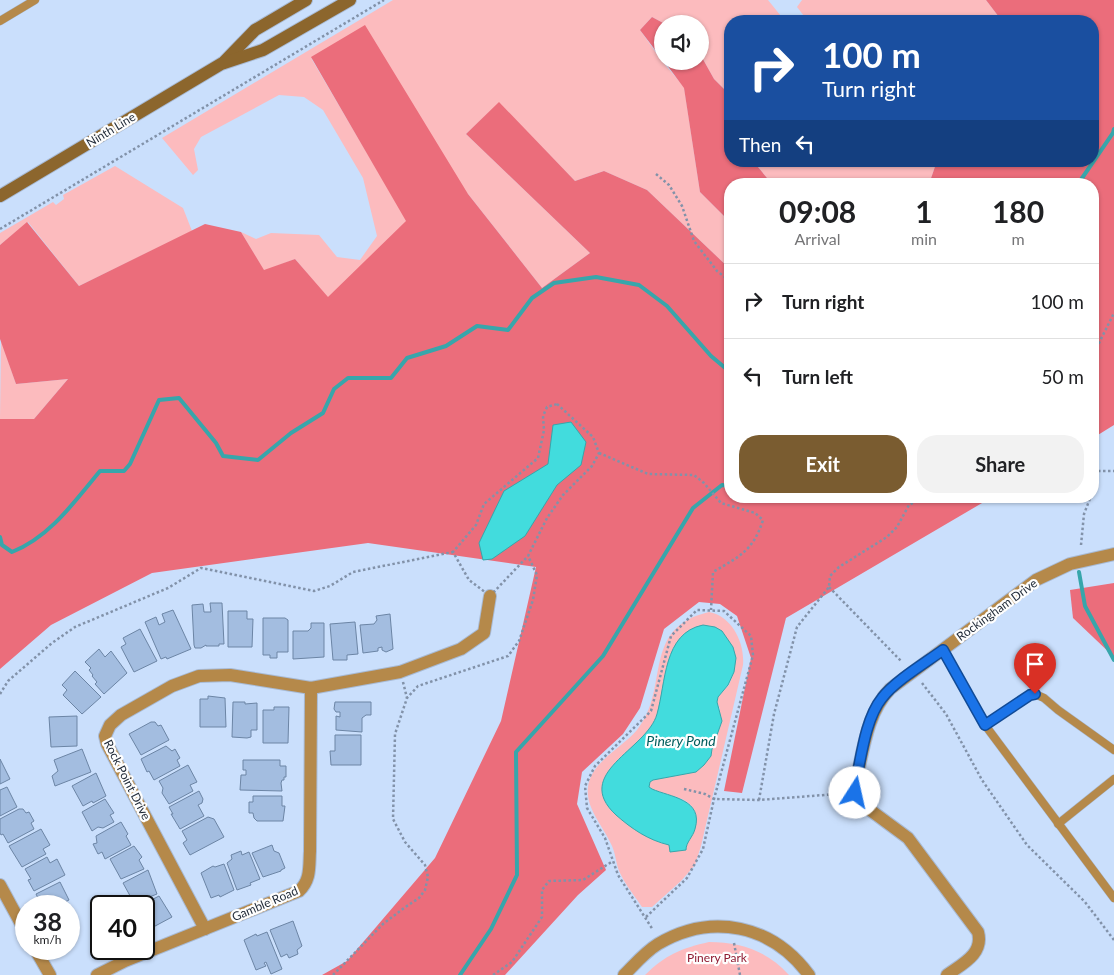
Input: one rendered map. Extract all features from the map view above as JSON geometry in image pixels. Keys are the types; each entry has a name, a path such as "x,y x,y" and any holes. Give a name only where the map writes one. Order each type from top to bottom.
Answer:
{"main road":[{"name":"Ninth Line","path":"221,64 255,30 306,0"},
{"name":"Ninth Line","path":"0,196 221,64 263,50 350,0"}],"street":[{"name":"Rockingham Drive","path":"947,975 971,958 976,952 980,939 978,932 966,913 908,838 866,808 855,793 868,730 878,703 890,689 1036,580 1070,564 1114,554"},
{"name":"Rock Point Drive","path":"205,929 106,744 105,736 110,725 121,715 172,686 199,676 230,675 311,688 400,672 461,649 484,632 490,596"},
{"name":"Gamble Road","path":"97,975 125,961 299,891 306,884 309,874 310,851 311,688"},
{"path":"0,885 15,912"},
{"path":"624,975 654,947 681,933 706,926 726,926 750,931 772,940 787,951 809,975"},
{"path":"41,960 50,975"}],"lane":[{"path":"0,21 35,0"},
{"path":"943,650 985,725 1114,898"},
{"path":"985,725 1030,695 1035,694 1044,698 1114,750"},
{"path":"1058,824 1114,779"}],"path":[{"path":"0,229 384,0"},
{"path":"656,174 669,185 682,206 694,241 717,272 724,277"},
{"path":"1099,344 1114,313"},
{"path":"0,694 8,681 52,642 75,627 168,588 201,568 314,591 330,586 353,572 453,552 476,525 484,504 538,458 544,430 543,416 547,407 557,404 593,436 600,453 648,474 694,475 704,483 720,503 756,513 764,520 758,537 742,554 713,572 712,610"},
{"path":"453,552 469,580 490,596 528,556 557,502 592,466 600,453"},
{"path":"1099,471 1114,471"},
{"path":"759,800 774,714 797,627 829,587 830,576 839,567 887,537 897,527 909,505 913,503"},
{"path":"1081,545 1084,514 1089,503"},
{"path":"333,975 383,924 419,898 425,890 428,877 425,865 405,842 393,819 395,734 407,698 418,686 508,656 519,642 534,600 537,575 528,556"},
{"path":"829,587 901,662"},
{"path":"646,917 687,878 703,849 714,799 753,655 751,636 724,611 697,610 671,636 651,711 595,766 585,786 587,808 605,838 618,875 646,917 652,930"},
{"path":"403,680 407,698"},
{"path":"922,682 946,714 982,780 1027,845 1085,902 1114,940"},
{"path":"684,789 704,794 714,799 759,800 837,794"},
{"path":"493,975 512,962 542,917 542,890 549,881 583,880 613,861"},
{"path":"734,943 740,975"}],"green space":[{"path":"393,0 768,0 780,15 724,15 724,89 714,79 709,70 709,15 654,15 654,18 652,17 640,30 654,50 654,70 670,70 684,87 700,192 724,216 724,263 647,190 604,171 575,181 499,103 466,134 590,253 542,288 468,194 311,58 407,221 328,298 295,259 264,271 241,232 256,239 271,233 319,235 337,257 360,260 377,236 363,178 323,110 304,97 279,95 201,137 194,149 198,170 193,175 162,138"},
{"path":"802,0 986,0 997,15 803,15 797,7"},
{"path":"115,166 183,208 192,231 79,286 28,222 0,245 0,233 53,202 56,205 64,199 63,195"},
{"path":"758,167 935,167 931,178 767,178"},
{"path":"1,340 16,384 68,379 34,419 0,419"},
{"path":"709,612 724,619 739,640 742,648 743,665 695,865 681,881 652,907 642,907 619,872 609,839 589,802 588,787 590,778 595,770 608,756 631,737 647,714 665,645 673,631 687,620","holes":["666,668 734,672 729,685 718,697 720,728 711,756 696,772 650,782 649,787 682,799 689,804 696,814 695,827 686,846 660,843 605,801 603,789 605,778 618,760 653,724 661,704"]},
{"name":"Pinery Park","path":"709,942 721,942 753,949 772,960 789,975 645,975 674,953"}],"shaded area":[{"path":"986,0 1114,0 1114,425 1099,434 1099,178 931,178 935,167 1099,167 1099,15 997,15"},
{"path":"652,17 654,18 654,48 640,30"},
{"path":"365,25 468,194 542,288 590,253 466,134 499,102 575,181 604,171 647,190 724,263 724,503 982,503 786,618 742,793 724,791 751,658 737,616 720,604 699,602 664,629 640,708 623,734 582,772 577,804 606,870 578,895 505,975 322,975 347,961 435,858 501,721 536,567 368,543 152,573 51,625 0,669 0,419 34,419 68,379 16,384 0,339 0,245 27,222 79,286 205,224 241,232 264,270 295,259 328,297 406,221 311,57"},
{"path":"671,70 709,70 714,79 724,89 724,167 758,167 767,178 724,178 724,216 700,192 684,88"},
{"path":"1114,583 1114,657 1073,618 1070,590"}],"water":[{"path":"571,422 586,442 581,465 557,485 525,536 492,559 483,560 479,543 504,491 548,464 553,425"},
{"name":"Pinery Pond","path":"703,625 715,627 722,631 733,647 736,658 734,672 728,685 718,697 717,702 722,721 711,756 696,772 650,782 649,787 652,789 684,801 695,811 695,829 686,850 670,852 669,845 641,833 616,815 604,800 602,787 607,774 616,762 651,727 657,714 668,661 673,649 680,638 690,630"}],"building":[{"path":"210,603 222,603 224,644 195,648 192,605 203,604 204,612 211,612"},
{"path":"173,610 191,649 167,659 166,657 161,659 145,622 156,617 159,625 165,622 162,614"},
{"path":"228,611 247,611 247,619 253,619 252,647 228,647"},
{"path":"390,614 393,649 386,652 382,650 382,647 378,648 378,651 363,653 360,625 374,624 377,620 376,616"},
{"path":"263,618 285,618 288,620 288,652 277,652 277,658 263,655"},
{"path":"355,622 358,654 347,655 347,660 333,660 330,624"},
{"path":"311,623 324,623 324,657 293,659 293,631 308,631 311,628"},
{"path":"140,629 157,661 134,672 121,647 126,644 123,638"},
{"path":"99,649 105,657 111,651 127,673 104,694 95,684 97,682 89,670 91,668 85,662"},
{"path":"75,671 101,697 82,714 63,695 67,690 62,685"},
{"path":"208,696 225,698 226,727 200,727 200,699 208,699"},
{"path":"233,702 257,703 257,730 251,730 251,737 232,737"},
{"path":"335,702 371,702 371,715 366,715 362,718 362,732 336,730 336,716 340,717 340,712 336,712 334,709"},
{"path":"274,707 289,707 288,743 263,743 263,710 274,710"},
{"path":"77,716 77,746 51,747 49,717"},
{"path":"151,722 155,722 158,726 161,725 169,740 141,755 129,734"},
{"path":"335,735 361,735 361,765 331,765 330,751 335,751"},
{"path":"166,746 172,751 175,749 180,758 177,760 180,766 154,780 149,771 147,772 141,759"},
{"path":"82,749 91,772 55,786 52,776 58,771 54,760"},
{"path":"0,759 10,779 0,784"},
{"path":"243,760 280,760 280,766 286,766 286,777 284,777 281,783 282,791 240,790 241,775 246,775 246,770 243,770"},
{"path":"188,765 197,782 190,785 193,791 169,804 162,793 163,788 159,781"},
{"path":"96,773 106,796 83,806 72,786"},
{"path":"7,787 17,807 0,816 0,790"},
{"path":"199,791 203,799 202,803 198,805 204,816 180,829 169,807"},
{"path":"253,796 282,796 282,806 285,806 283,821 257,821 253,813 249,813 249,802 253,802"},
{"path":"105,799 114,813 110,815 114,822 92,831 82,812"},
{"path":"19,809 23,809 26,813 29,812 34,821 31,823 34,829 8,843 3,834 1,835 0,833 0,819"},
{"path":"208,817 214,819 224,837 190,855 183,843 187,840 182,831"},
{"path":"121,822 128,834 126,836 131,845 105,859 102,852 98,854 93,844 97,843 96,836"},
{"path":"41,829 50,845 43,849 46,854 22,867 9,846"},
{"path":"272,845 274,851 279,853 285,868 263,877 252,853"},
{"path":"134,846 142,857 139,860 144,869 121,879 110,859"},
{"path":"241,851 242,855 249,852 260,879 250,883 251,885 237,890 227,863 232,859 231,855"},
{"path":"47,857 50,863 57,859 65,875 34,891 28,880 31,879 25,869"},
{"path":"224,864 234,890 220,897 219,895 211,898 201,873 213,866"},
{"path":"148,870 157,894 130,895 123,883"},
{"path":"60,882 66,895 36,895"},
{"path":"159,896 172,917 155,926 155,898"},
{"path":"293,921 302,946 297,950 298,954 289,958 287,954 281,957 270,930"},
{"path":"267,932 282,969 271,974 266,962 264,963 266,966 256,970 244,940 256,934 257,936"}],"waterway":[{"path":"1099,153 1114,129"},
{"path":"1082,178 1090,167"},
{"path":"0,537 2,545 12,552 26,545 50,528 100,471 124,471 130,464 159,400 179,398 216,443 223,456 258,460 291,433 323,413 334,389 348,378 391,378 407,358 446,346 477,326 508,330 532,298 554,283 596,277 639,285 667,306 711,356 724,367"},
{"path":"460,975 491,929 517,875 516,752 603,656 693,508 724,485"},
{"path":"1079,572 1085,606 1114,660"}],"route":[{"path":"855,793 868,730 873,712 878,703 890,689 943,650 985,725 1030,695 1035,694"}]}
